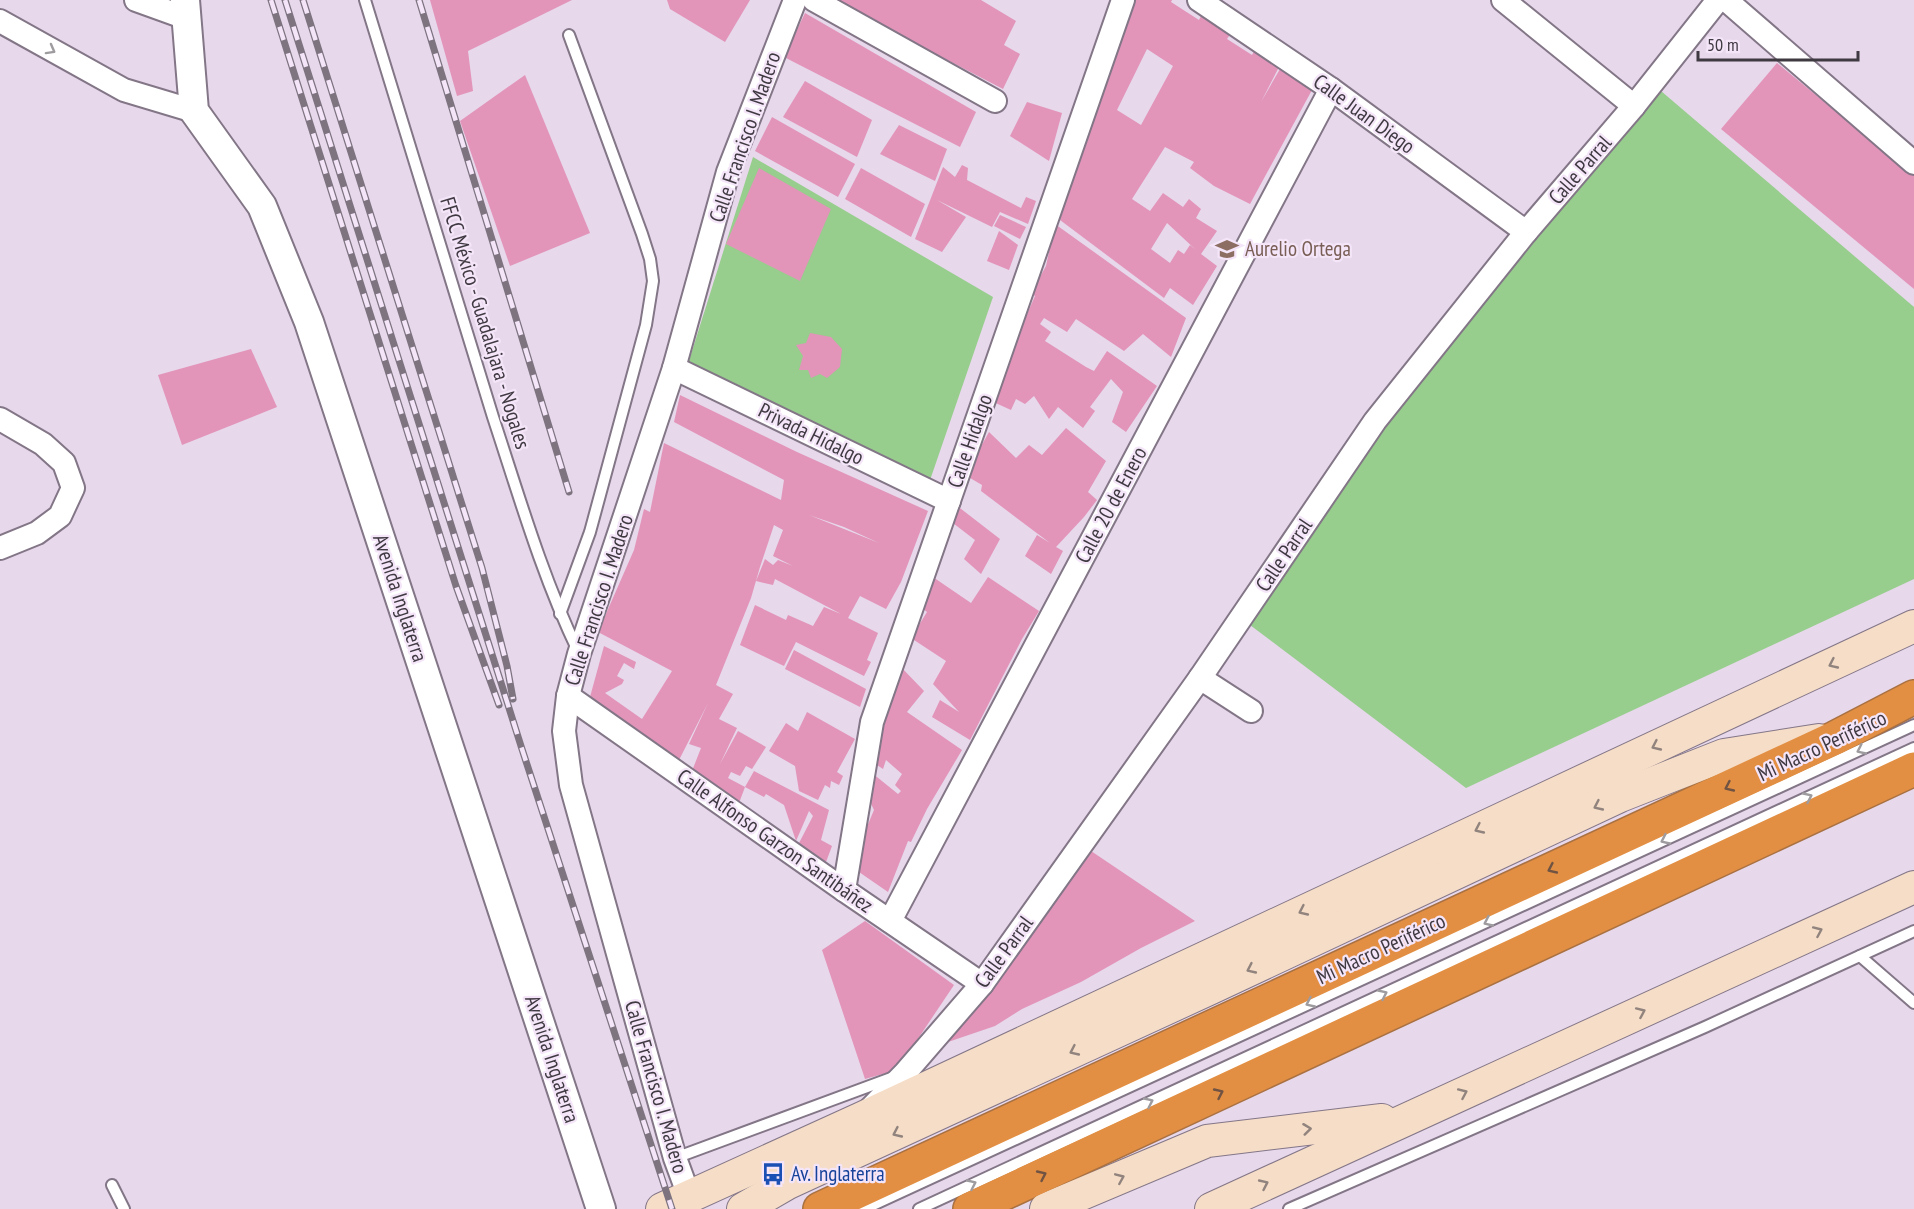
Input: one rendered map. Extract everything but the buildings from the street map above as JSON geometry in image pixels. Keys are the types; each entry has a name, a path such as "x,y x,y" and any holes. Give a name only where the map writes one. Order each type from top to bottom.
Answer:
{"highway":[{"path":"820,1209 1834,738 1914,697"},
{"path":"970,1209 1914,769"},
{"path":"1846,802 1914,789"}],"main road":[{"path":"681,1205 862,1118 1914,626"},
{"path":"743,1209 788,1183 1620,796 1724,755 1834,738"},
{"path":"1334,897 1458,872"},
{"path":"1211,1209 1914,887"},
{"path":"1046,1209 1207,1141 1410,1117"}],"street":[{"path":"0,21 124,90 194,111 186,9 136,0"},
{"name":"Calle Francisco I. Madero","path":"681,1205 675,1158 571,785 564,731 568,696 579,654 674,368 728,172 795,0"},
{"path":"814,0 995,101"},
{"name":"Calle Hidalgo","path":"844,890 872,722 1124,0"},
{"name":"Calle Juan Diego","path":"1199,0 1331,89 1526,232"},
{"path":"1503,0 1634,106"},
{"name":"Calle Parral","path":"862,1118 982,984 1200,678 1375,421 1526,232 1634,106 1718,0"},
{"path":"1726,0 1914,163"},
{"name":"Calle 20 de Enero","path":"890,921 1331,89"},
{"name":"Avenida Inglaterra","path":"194,111 262,206 309,322 602,1209"},
{"name":"Privada Hidalgo","path":"674,368 949,501"},
{"path":"0,420 43,444 64,463 73,488 60,516 37,533 0,548"},
{"path":"1200,678 1251,711"},
{"name":"Calle Alfonso Garzon Santibáñez","path":"568,696 982,984"}],"lane":[{"name":"FFCC México - Guadalajara - Nogales","path":"364,0 471,349 543,570 579,654"},
{"path":"560,614 590,531 646,325 653,281 650,259 642,234 569,35"},
{"name":"Mi Macro Periférico","path":"864,1209 1914,725"},
{"name":"Mi Macro Periférico","path":"919,1209 1914,748"},
{"path":"1289,1209 1705,1027 1914,931"},
{"path":"1860,956 1914,1003"},
{"path":"675,1158 905,1072"},
{"path":"112,1185 124,1209"}],"green space":[{"path":"1661,91 1914,307 1914,579 1466,788 1250,625 1385,422"},
{"path":"753,157 993,297 929,483 687,367"}],"railway":[{"path":"271,0 456,586 499,705"},
{"path":"285,0 521,746 672,1209"},
{"path":"303,0 482,568 513,699"},
{"path":"419,0 569,492"}],"place":[{"name":"Aurelio Ortega","path":"1227,249"},
{"name":"Av. Inglaterra","path":"773,1174"}]}
